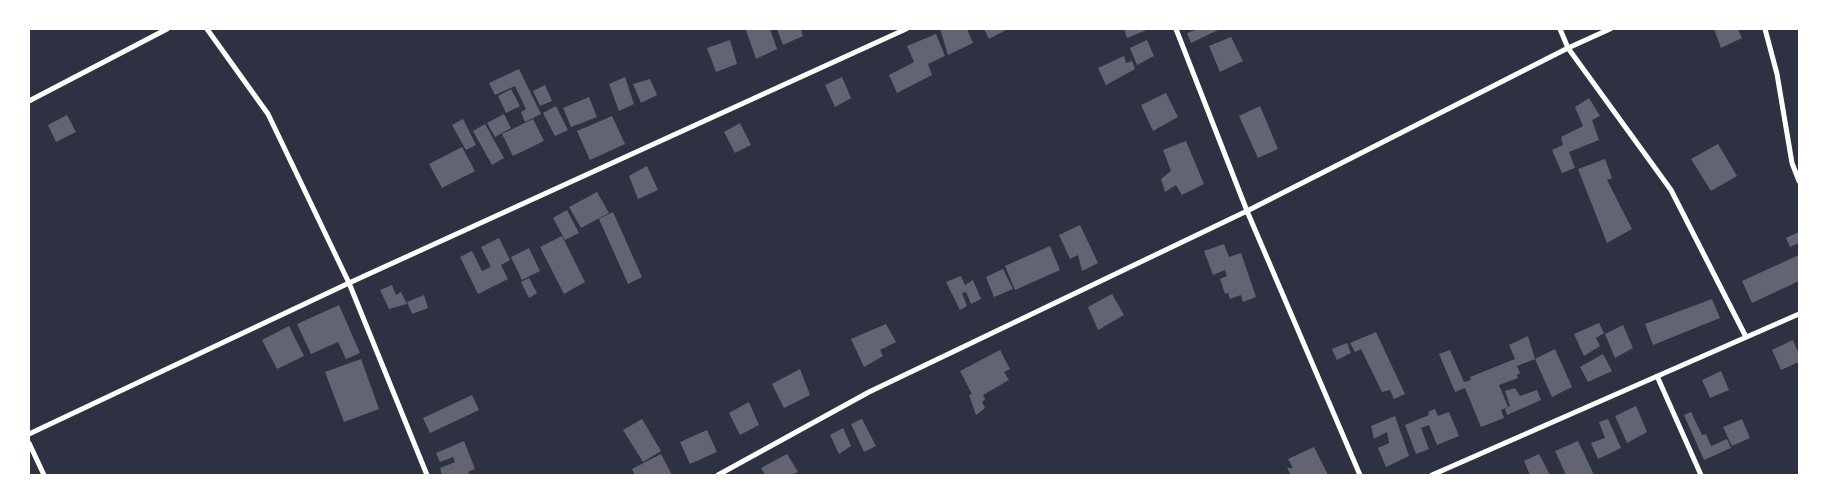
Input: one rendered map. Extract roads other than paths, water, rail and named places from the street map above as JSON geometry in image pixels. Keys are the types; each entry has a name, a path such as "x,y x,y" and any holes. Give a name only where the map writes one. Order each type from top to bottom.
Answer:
{"street":[{"path":"29,101 167,29"},
{"path":"207,29 268,114 349,283 427,475"},
{"path":"29,434 349,283 906,29"},
{"path":"1176,29 1247,212 1360,475"},
{"path":"1560,29 1568,48 1672,190 1746,337"},
{"path":"718,475 870,392 1247,212 1568,48 1610,29"},
{"path":"1765,29 1777,74 1792,164 1799,181"},
{"path":"1432,475 1799,314"},
{"path":"1657,376 1701,475"},
{"path":"29,444 44,475"}]}
